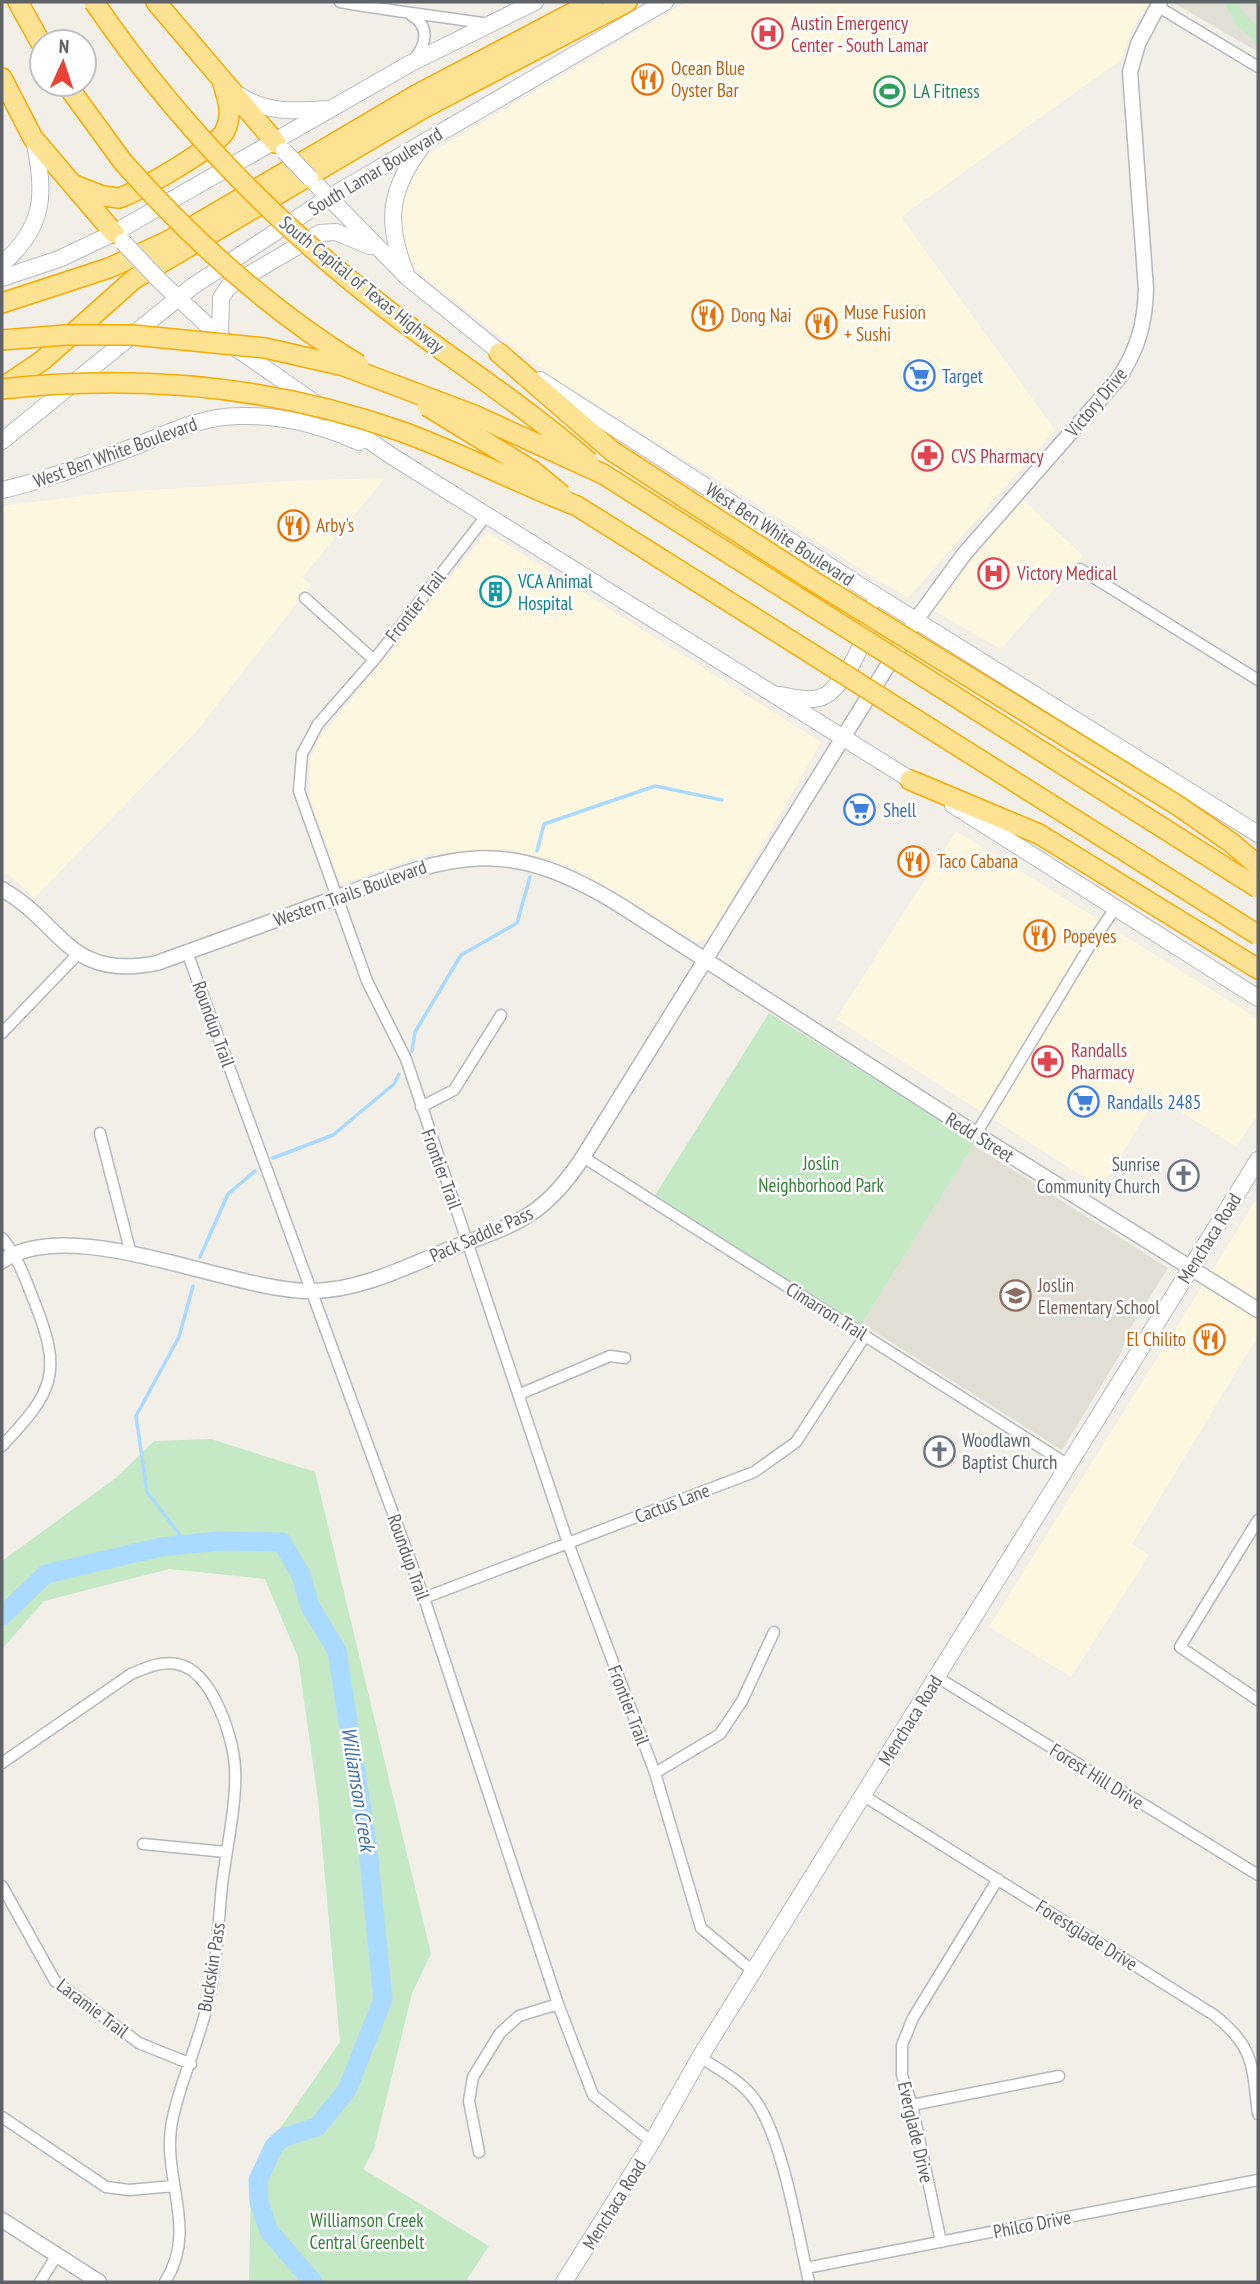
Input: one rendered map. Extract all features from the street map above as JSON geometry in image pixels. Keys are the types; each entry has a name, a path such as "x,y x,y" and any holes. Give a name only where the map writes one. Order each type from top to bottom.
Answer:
{"highway":[{"path":"18,2 33,28"},
{"name":"South Capital of Texas Highway","path":"94,2 178,113 255,196 319,255 378,302 553,430 603,474"},
{"path":"2,303 109,268 167,241 418,94 593,2"},
{"path":"2,388 43,360 134,279 422,109 627,2"},
{"path":"160,3 223,84 280,147"},
{"path":"2,78 33,138 118,237"},
{"path":"72,184 103,196 119,198 130,195 220,140 229,120 230,108 223,84"},
{"path":"76,98 123,162 210,253 273,305 343,355 533,471 577,506 1258,935"},
{"path":"2,340 66,335 134,335 195,339 265,348 344,366 414,390 603,474 1258,888"},
{"path":"499,353 612,451 810,579 1177,805 1233,844 1258,866"},
{"path":"2,388 70,381 132,381 260,395 399,431 577,506"},
{"path":"910,780 1039,834 1258,969"}],"main road":[{"path":"2,278 118,237 280,147 334,109 411,63 535,2"},
{"name":"South Lamar Boulevard","path":"2,442 177,298 323,193 426,140 665,2"},
{"path":"223,84 264,108 296,111 334,109"},
{"path":"2,264 27,238 40,207 42,179 33,138"},
{"path":"407,277 391,230 393,204 402,177 426,140"},
{"path":"280,147 323,193"},
{"name":"West Ben White Boulevard","path":"323,193 407,277 499,353 856,583 1258,834"},
{"path":"220,337 221,298 228,287 320,233 336,232 378,250"},
{"name":"West Ben White Boulevard","path":"118,237 177,298 220,337 390,455 1258,998"},
{"name":"West Ben White Boulevard","path":"2,490 72,469 182,427 239,416 281,418 321,426 390,455"},
{"path":"773,695 809,699 831,692 866,637 871,619 869,603 856,583"},
{"name":"Menchaca Road","path":"564,2282 652,2142 700,2057 1258,1160"}],"street":[{"path":"340,2 411,15 429,14 490,24"},
{"path":"1159,4 1258,68"},
{"name":"Victory Drive","path":"841,738 916,620 965,554 1118,379 1137,345 1143,323 1146,289 1129,85 1138,44 1159,4"},
{"path":"411,15 423,24 425,41 422,50 411,63"},
{"name":"Frontier Trail","path":"486,516 374,660 318,724 306,743 300,765 301,804 367,981 400,1044 469,1242 568,1543 655,1773 701,1928 754,1972"},
{"path":"1080,569 1258,680"},
{"path":"305,598 374,660"},
{"name":"Pack Saddle Pass","path":"2,1261 14,1252 59,1244 131,1254 276,1289 311,1291 367,1282 535,1213 557,1194 583,1157 841,738"},
{"name":"Western Trails Boulevard","path":"2,889 78,954 100,963 128,967 157,963 434,863 479,858 525,862 562,873 590,886 704,961"},
{"path":"976,1135 1092,942 1116,907"},
{"name":"Roundup Trail","path":"187,952 424,1598 558,2004 593,2095 652,2142"},
{"path":"2,1033 78,954"},
{"name":"Redd Street","path":"704,961 976,1135 1258,1310"},
{"path":"421,1107 454,1090 501,1015"},
{"path":"100,1133 131,1254"},
{"name":"Cimarron Trail","path":"583,1157 1070,1466"},
{"path":"2,1238 14,1252 47,1334 52,1357 44,1396 2,1446"},
{"name":"Cactus Lane","path":"424,1598 754,1472 796,1442 865,1336"},
{"path":"520,1394 610,1356 625,1358"},
{"path":"1258,1520 1180,1647 1258,1700"},
{"path":"655,1773 720,1734 742,1701 774,1632"},
{"name":"Buckskin Pass","path":"2,1763 131,1674 155,1664 177,1664 197,1673 212,1693 227,1730 235,1769 226,1852 208,2003 172,2118 169,2153 181,2244 165,2282"},
{"name":"Forest Hill Drive","path":"937,1677 1258,1875"},
{"name":"Forestglade Drive","path":"863,1796 1214,2015 1237,2033 1252,2063 1258,2114"},
{"path":"143,1844 226,1852"},
{"name":"Everglade Drive","path":"941,2242 912,2105 902,2075 902,2045 912,2018 999,1879"},
{"name":"Laramie Trail","path":"2,1886 55,1981 139,2043 191,2064"},
{"path":"479,2152 469,2101 473,2077 500,2033 519,2016 558,2004"},
{"path":"700,2057 735,2080 750,2094 767,2119 809,2282"},
{"path":"912,2105 1059,2076"},
{"path":"2,2117 106,2186 129,2190 174,2186"},
{"name":"Philco Drive","path":"806,2268 1258,2180"},
{"path":"2,2220 99,2282"},
{"path":"40,2282 57,2255"}],"shaded area":[{"path":"686,2 1149,2 1132,29 1121,60 901,217 1055,430 908,598 557,380 427,280 410,260 399,235 400,201 426,156"},
{"path":"1258,2 1258,52 1174,3"},
{"path":"385,478 302,577 311,585 195,733 34,898 12,877 2,873 2,506 106,493 289,481"},
{"path":"1023,500 1083,556 1001,649 931,609"},
{"path":"487,532 821,742 710,937 697,942 582,872 553,860 508,849 427,854 341,884 310,800 310,759 318,741"},
{"path":"956,831 1258,1019 1258,1114 1236,1147 1157,1096 1101,1188 836,1019"},
{"name":"Joslin Elementary School","path":"973,1145 1168,1268 1129,1330 1121,1353 1062,1450 864,1325 860,1327"},
{"path":"1258,1197 1258,1336 1132,1544 1149,1555 1071,1677 989,1627"}],"green space":[{"path":"1224,2 1238,2 1243,12 1258,28 1258,44 1235,24"},
{"name":"Joslin Neighborhood Park","path":"769,1013 975,1142 860,1327 654,1197"},
{"name":"Williamson Creek Central Greenbelt","path":"211,1439 315,1472 431,1954 412,1993 374,2149 363,2169 489,2246 467,2279 471,2282 249,2282 251,2183 261,2156 340,2042 318,1800 298,1657 265,1579 169,1569 44,1601 2,1649 2,1561 116,1478 154,1441"}],"waterway":[{"path":"537,851 544,824 655,786 722,800"},
{"path":"412,1051 415,1032 461,955 517,923 530,877"},
{"path":"273,1158 333,1135 394,1084 399,1074"},
{"path":"200,1257 228,1194 255,1171"},
{"path":"187,1544 147,1492 136,1416 179,1337 193,1286"},
{"name":"Williamson Creek","path":"2,1616 46,1574 161,1547 219,1541 282,1542 301,1575 310,1606 337,1651 368,1850 383,1999 347,2090 317,2127 284,2137 274,2146 258,2180 259,2202 269,2231 313,2282"}],"place":[{"name":"Austin Emergency Center - South Lamar","path":"768,34"},
{"name":"Ocean Blue Oyster Bar","path":"648,79"},
{"name":"LA Fitness","path":"890,91"},
{"name":"Dong Nai","path":"708,315"},
{"name":"Muse Fusion + Sushi","path":"821,323"},
{"name":"Target","path":"919,376"},
{"name":"CVS Pharmacy","path":"928,456"},
{"name":"Arby's","path":"293,525"},
{"name":"Victory Medical","path":"994,573"},
{"name":"VCA Animal Hospital","path":"495,592"},
{"name":"Shell","path":"860,810"},
{"name":"Taco Cabana","path":"914,861"},
{"name":"Popeyes","path":"1040,936"},
{"name":"Randalls Pharmacy","path":"1048,1061"},
{"name":"Randalls 2485","path":"1084,1102"},
{"name":"Sunrise Community Church","path":"1183,1175"},
{"name":"Joslin Elementary School","path":"1015,1296"},
{"name":"El Chilito","path":"1209,1339"},
{"name":"Woodlawn Baptist Church","path":"939,1451"}]}
